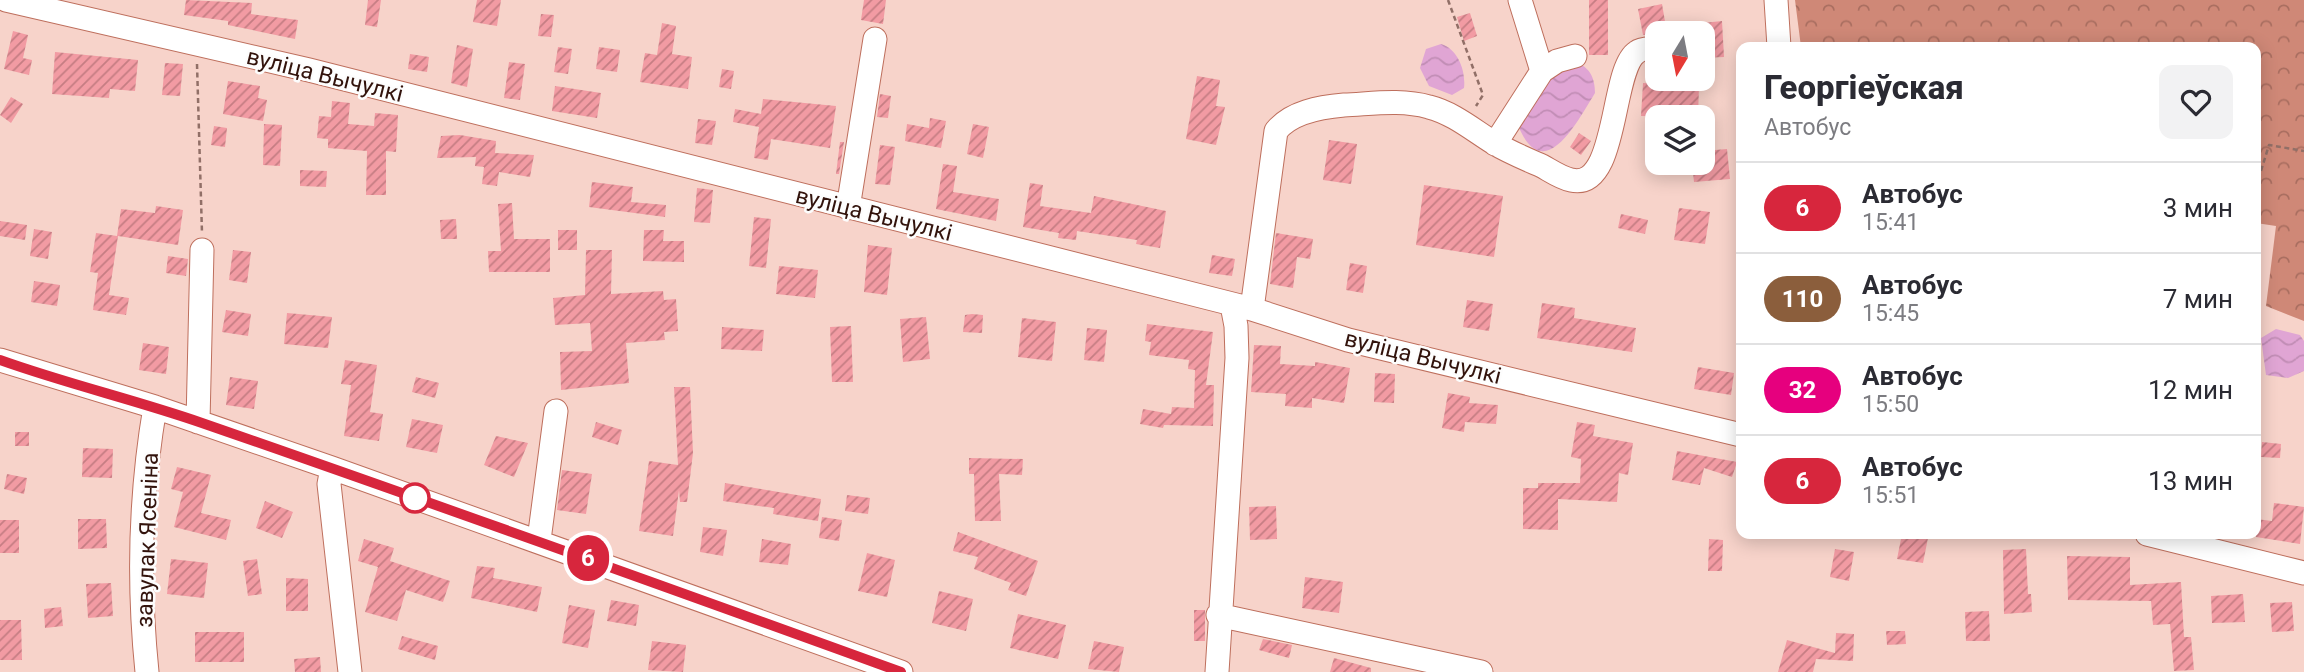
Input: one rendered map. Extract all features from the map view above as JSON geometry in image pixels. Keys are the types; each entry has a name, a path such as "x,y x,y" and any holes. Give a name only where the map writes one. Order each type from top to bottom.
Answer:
{"street":[{"name":"вуліца Вычулкі","path":"6,0 197,43 1242,307 1348,340 1736,434"},
{"path":"1520,0 1542,71"},
{"path":"1776,0 1779,42"},
{"path":"848,208 875,38"},
{"path":"1217,672 1218,615 1242,307 1275,138 1284,121 1303,113 1336,106 1397,102 1430,107 1469,126 1495,144 1573,181 1588,177 1603,157 1614,122 1623,70 1638,50 1645,49"},
{"path":"1495,144 1542,71 1557,61 1575,56"},
{"path":"198,422 202,250"},
{"path":"0,360 155,407 332,468 901,672"},
{"name":"завулак Ясеніна","path":"147,672 141,612 144,495 155,407"},
{"path":"539,540 556,411"},
{"path":"332,468 329,484 350,672"},
{"path":"2183,539 2304,573"},
{"path":"1218,615 1481,672"}],"path":[{"path":"1448,0 1483,94 1469,126"},
{"path":"197,43 202,250"},
{"path":"2261,171 2269,145 2304,151"}],"green space":[{"path":"1795,0 2304,0 2304,321 2266,306 2276,226 2261,224 2261,42 1800,42"}],"water":[{"path":"1441,44 1452,51 1460,61 1464,75 1464,88 1452,95 1429,86 1420,68 1426,49"},
{"path":"1575,62 1591,74 1595,93 1559,144 1548,150 1538,150 1527,142 1517,123 1543,76"},
{"path":"2276,329 2300,335 2304,341 2304,371 2288,378 2266,375 2261,338"}],"building":[{"path":"186,0 252,3 251,14 298,20 295,39 228,25 228,21 184,15"},
{"path":"368,0 381,0 377,27 365,25"},
{"path":"477,0 501,0 497,26 473,22"},
{"path":"864,0 886,0 883,24 861,20"},
{"path":"1589,0 1608,0 1608,55 1589,55"},
{"path":"1662,4 1665,21 1645,21 1643,35 1638,9"},
{"path":"1470,13 1477,36 1464,41 1457,17"},
{"path":"541,14 554,15 551,37 538,36"},
{"path":"1722,21 1724,57 1715,57 1715,22"},
{"path":"662,23 676,26 672,54 692,57 688,89 640,82 645,53 657,55"},
{"path":"13,31 28,35 23,58 32,60 29,75 4,69"},
{"path":"457,45 473,49 467,87 451,83"},
{"path":"558,47 572,49 568,74 554,72"},
{"path":"599,47 620,50 617,72 596,69"},
{"path":"55,52 138,60 135,91 110,89 109,98 52,94"},
{"path":"410,54 429,57 427,72 408,69"},
{"path":"509,62 525,64 520,100 504,98"},
{"path":"165,63 183,64 180,96 162,95"},
{"path":"722,69 734,71 731,89 719,87"},
{"path":"1197,76 1220,80 1216,106 1225,107 1216,145 1186,139"},
{"path":"228,81 260,86 258,98 267,100 263,121 223,114"},
{"path":"1643,83 1645,91 1699,91 1698,105 1645,105 1645,116 1641,116"},
{"path":"555,86 601,93 597,118 552,111"},
{"path":"880,94 891,96 888,118 877,117"},
{"path":"11,97 23,104 11,123 0,115"},
{"path":"763,99 836,106 830,148 771,139 768,160 754,158 759,127 733,122 735,109 761,114"},
{"path":"332,101 350,103 348,124 374,126 375,113 398,115 396,152 386,151 386,195 366,195 367,151 328,148 328,139 317,138 319,116 331,117"},
{"path":"930,118 946,121 941,148 905,141 907,124 929,128"},
{"path":"698,119 716,121 712,145 695,143"},
{"path":"264,124 282,125 280,166 263,165"},
{"path":"973,124 989,127 983,158 967,154"},
{"path":"214,126 227,128 225,147 211,145"},
{"path":"1579,133 1591,141 1581,155 1570,147"},
{"path":"460,135 496,141 495,153 534,155 530,177 499,172 497,186 482,184 484,167 475,166 476,157 437,158 441,136"},
{"path":"1329,140 1357,144 1351,184 1323,180"},
{"path":"840,142 844,142 839,174 836,174"},
{"path":"880,145 895,147 890,185 875,184"},
{"path":"1727,149 1730,179 1694,182 1693,175 1715,175 1715,150"},
{"path":"943,164 957,166 953,192 999,199 996,221 936,209"},
{"path":"300,170 327,171 326,187 300,186"},
{"path":"592,182 633,187 631,202 666,205 665,217 589,207"},
{"path":"1030,183 1043,185 1040,206 1091,213 1094,196 1166,211 1160,248 1136,244 1137,240 1077,231 1076,240 1058,238 1059,233 1023,227"},
{"path":"1424,185 1503,196 1494,257 1416,245"},
{"path":"697,188 713,190 710,223 694,222"},
{"path":"512,203 514,239 550,239 550,272 489,272 488,251 501,251 498,204"},
{"path":"156,206 183,210 178,245 118,236 109,295 129,298 126,315 93,310 98,273 90,272 96,233 117,236 121,209 155,213"},
{"path":"1679,208 1710,212 1705,244 1674,240"},
{"path":"1621,214 1648,220 1645,234 1618,228"},
{"path":"754,217 771,219 766,268 749,266"},
{"path":"456,219 457,239 441,239 440,220"},
{"path":"0,221 27,225 25,240 0,236"},
{"path":"34,229 52,232 48,259 30,256"},
{"path":"558,230 577,230 577,250 558,250"},
{"path":"644,230 664,230 663,241 684,241 684,262 643,261"},
{"path":"1276,233 1313,239 1310,259 1297,257 1293,288 1270,284"},
{"path":"868,245 892,248 887,295 864,292"},
{"path":"233,250 251,252 247,283 229,280"},
{"path":"586,250 612,250 611,294 663,291 664,300 676,299 678,331 664,332 665,340 626,343 629,383 561,390 560,352 592,351 590,323 555,325 553,298 585,295"},
{"path":"1212,255 1235,259 1232,276 1209,273"},
{"path":"168,256 188,259 186,276 166,273"},
{"path":"1350,263 1367,266 1363,293 1346,290"},
{"path":"779,266 818,270 815,298 776,294"},
{"path":"34,281 60,285 57,306 31,302"},
{"path":"1467,300 1493,304 1489,331 1463,327"},
{"path":"1542,303 1575,308 1574,318 1636,328 1632,352 1537,338"},
{"path":"226,310 251,314 248,336 222,332"},
{"path":"287,313 332,317 328,348 284,344"},
{"path":"965,315 983,315 982,333 963,332"},
{"path":"926,317 930,359 903,362 900,319"},
{"path":"1022,318 1056,322 1052,361 1018,357"},
{"path":"1147,324 1213,332 1206,385 1214,385 1213,426 1164,425 1163,428 1140,424 1143,409 1171,414 1172,407 1194,408 1195,370 1188,369 1189,360 1149,355 1151,342 1145,341"},
{"path":"851,326 853,382 832,382 830,327"},
{"path":"722,327 764,330 762,351 721,349"},
{"path":"1087,328 1107,330 1104,362 1084,360"},
{"path":"143,343 169,347 166,374 139,370"},
{"path":"1254,345 1281,346 1280,364 1315,366 1315,362 1350,368 1344,403 1312,398 1312,408 1285,406 1286,394 1251,392"},
{"path":"345,360 377,365 370,412 383,414 379,441 344,436 351,385 341,384"},
{"path":"1698,367 1734,373 1731,395 1694,389"},
{"path":"1375,373 1395,374 1394,403 1374,402"},
{"path":"230,377 258,381 254,409 226,405"},
{"path":"416,377 439,383 435,398 412,392"},
{"path":"674,387 690,387 693,453 687,502 680,502 679,490 673,536 639,531 649,461 678,465"},
{"path":"1448,393 1470,397 1469,403 1498,405 1496,424 1465,422 1464,432 1442,428"},
{"path":"412,419 443,425 437,453 406,447"},
{"path":"596,422 622,430 618,445 592,437"},
{"path":"1577,422 1595,425 1593,436 1633,443 1628,475 1619,473 1617,502 1558,499 1558,530 1523,529 1523,488 1538,488 1538,483 1580,483 1581,459 1571,457"},
{"path":"15,432 29,432 29,446 15,446"},
{"path":"496,436 528,443 514,477 484,465"},
{"path":"2262,442 2281,444 2280,458 2261,457"},
{"path":"83,448 113,449 112,478 82,477"},
{"path":"1677,451 1736,462 1732,477 1704,468 1700,485 1672,480"},
{"path":"969,458 1023,459 1022,475 999,474 1001,521 975,521 974,474 969,474"},
{"path":"177,467 211,475 201,513 231,520 226,540 174,527 183,492 171,489"},
{"path":"562,470 592,474 586,514 557,510"},
{"path":"7,474 27,478 24,494 4,489"},
{"path":"725,483 821,499 818,521 773,514 774,508 723,501"},
{"path":"847,495 870,498 868,514 845,511"},
{"path":"265,501 293,512 282,538 256,528"},
{"path":"2274,503 2304,507 2300,544 2261,538 2261,520 2272,521"},
{"path":"1276,506 1277,539 1250,540 1249,507"},
{"path":"822,517 842,520 839,541 819,538"},
{"path":"78,519 106,519 107,548 78,549"},
{"path":"0,520 19,520 19,553 0,553"},
{"path":"703,527 727,530 723,556 700,552"},
{"path":"958,532 1038,561 1026,596 1008,590 1011,583 974,569 978,557 953,551"},
{"path":"364,539 394,548 390,561 450,581 443,602 406,590 397,621 365,612 378,567 358,561"},
{"path":"762,539 791,544 788,565 759,562"},
{"path":"1709,539 1723,540 1722,571 1708,571"},
{"path":"1901,539 1928,539 1923,563 1897,559"},
{"path":"1835,549 1854,552 1849,581 1830,577"},
{"path":"2026,549 2028,594 2031,594 2032,612 2004,614 2003,550"},
{"path":"867,553 895,560 887,597 858,591"},
{"path":"2067,556 2130,557 2130,585 2181,582 2184,637 2191,637 2194,670 2174,671 2170,624 2153,625 2151,601 2068,600"},
{"path":"171,559 208,563 204,598 167,594"},
{"path":"257,559 262,594 248,596 243,561"},
{"path":"477,566 495,568 493,578 542,587 537,612 471,598"},
{"path":"1305,577 1343,582 1339,613 1302,608"},
{"path":"286,578 308,579 308,611 286,611"},
{"path":"111,583 113,616 88,618 86,584"},
{"path":"939,591 973,599 966,631 932,623"},
{"path":"2243,594 2245,622 2212,623 2211,596"},
{"path":"611,600 639,605 636,626 607,621"},
{"path":"2292,602 2294,631 2272,632 2270,603"},
{"path":"569,605 595,610 588,648 562,643"},
{"path":"61,607 63,626 45,628 44,609"},
{"path":"1194,610 1205,610 1205,641 1194,641"},
{"path":"1989,611 1990,641 1966,641 1965,612"},
{"path":"1018,614 1066,625 1058,659 1010,648"},
{"path":"0,620 21,620 22,660 0,660"},
{"path":"1886,631 1905,631 1906,644 1887,645"},
{"path":"195,632 244,632 244,662 195,662"},
{"path":"1836,633 1854,634 1853,661 1816,659 1813,672 1778,672 1787,640 1835,653"},
{"path":"402,636 438,646 435,660 398,649"},
{"path":"1263,639 1292,645 1289,658 1259,650"},
{"path":"652,641 686,645 683,672 648,670"},
{"path":"1094,641 1124,647 1119,672 1088,669"},
{"path":"320,657 321,672 295,672 294,659"},
{"path":"1334,658 1371,668 1371,672 1330,672"}],"bus line":[{"name":"6","path":"0,360 155,407 539,540 901,672"}]}
